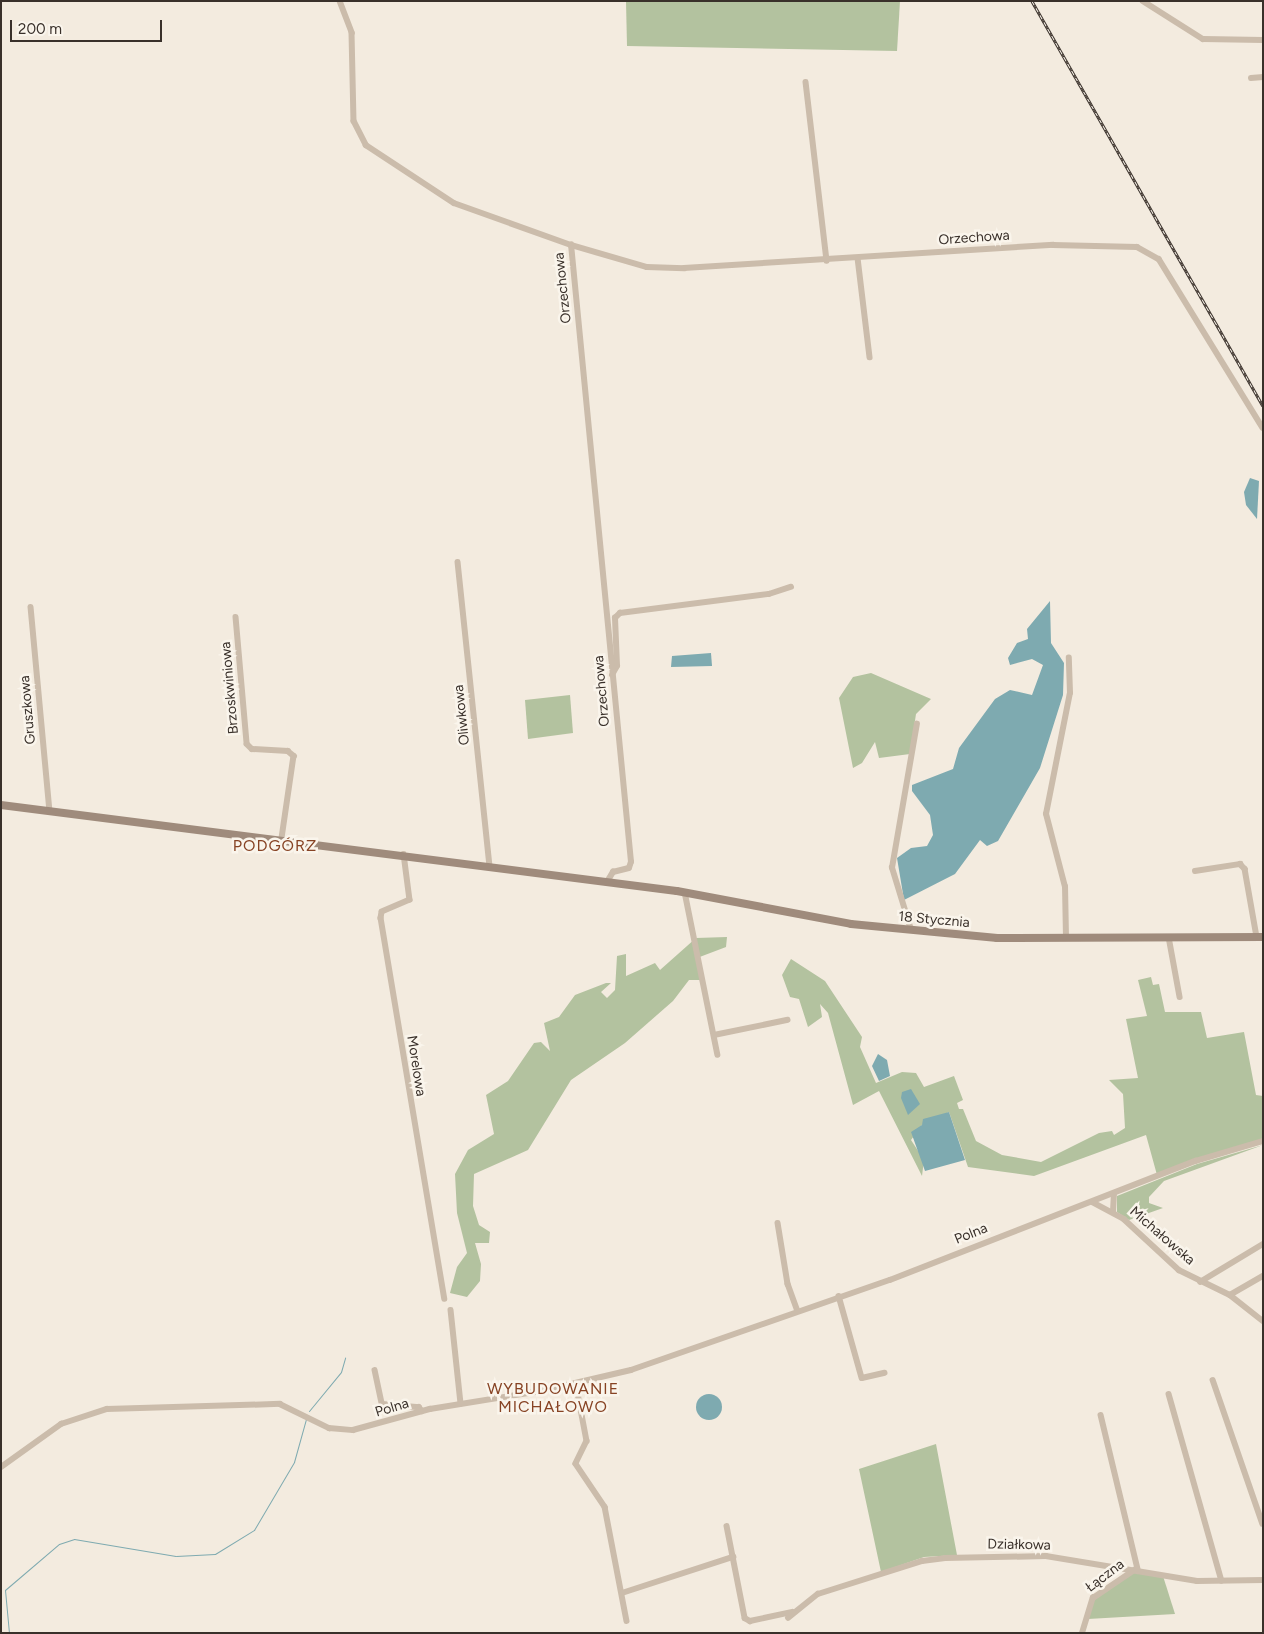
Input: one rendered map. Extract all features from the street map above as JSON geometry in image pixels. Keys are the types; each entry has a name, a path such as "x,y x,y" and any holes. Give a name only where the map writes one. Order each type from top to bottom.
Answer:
{"street":[{"path":"340,1 352,33 354,121 366,145 454,203 571,245"},
{"path":"1144,1 1203,39 1263,40"},
{"path":"1251,78 1263,78"},
{"path":"806,82 827,261"},
{"name":"Orzechowa","path":"607,882 613,872 629,868 631,862 571,245 647,267 827,261 1053,245 1137,247 1159,259 1263,428"},
{"path":"858,258 870,357"},
{"name":"Oliwkowa","path":"458,562 490,866"},
{"path":"612,675 616,666 614,618 620,613 769,594 791,587"},
{"name":"Gruszkowa","path":"30,607 50,810"},
{"name":"Brzoskwiniowa","path":"236,617 247,744 252,749 288,751 294,756 282,838"},
{"path":"1066,938 1065,888 1046,814 1070,694 1069,658"},
{"path":"911,930 892,868 917,724"},
{"name":"18 Stycznia","path":"1,805 282,838 685,892 851,924 911,930 1066,938 1260,937"},
{"name":"Morelowa","path":"404,854 410,900 382,912 381,918 446,1299"},
{"path":"1196,871 1240,864 1244,868 1260,937"},
{"path":"685,892 718,1055"},
{"path":"1169,936 1180,997"},
{"path":"714,1035 787,1020"},
{"name":"Polna","path":"1,1467 61,1424 107,1409 280,1404 334,1430 378,1425 422,1411 576,1383 649,1365 798,1309 839,1296 1094,1203 1196,1161 1263,1141"},
{"path":"1113,1212 1114,1195"},
{"name":"Michałowska","path":"1094,1203 1113,1212 1200,1282 1230,1295 1263,1321"},
{"path":"778,1223 788,1284 798,1309"},
{"path":"1200,1282 1263,1244"},
{"path":"1230,1295 1263,1276"},
{"path":"839,1296 862,1378 884,1372"},
{"path":"452,1310 461,1403"},
{"path":"375,1370 382,1404 419,1407 422,1411"},
{"path":"1213,1380 1263,1524"},
{"path":"576,1383 587,1438 576,1464 602,1498 627,1621"},
{"path":"1170,1394 1222,1582"},
{"path":"1101,1415 1137,1569"},
{"path":"727,1526 745,1618 750,1621 792,1612"},
{"name":"Działkowa","path":"788,1618 792,1612 818,1594 933,1559 1038,1556 1222,1582 1263,1580"},
{"path":"622,1594 733,1557"},
{"name":"Łączna","path":"1082,1633 1093,1598 1137,1569"}],"green space":[{"path":"626,1 900,1 897,51 627,46"},
{"path":"871,673 931,699 916,714 910,754 879,758 875,742 862,763 853,768 839,698 853,677"},
{"path":"570,695 573,733 528,739 525,700"},
{"path":"727,937 726,947 697,958 701,980 689,980 673,1001 625,1043 571,1080 528,1150 474,1174 473,1206 479,1225 490,1232 489,1243 475,1243 481,1264 480,1281 467,1297 450,1293 457,1267 467,1253 457,1213 455,1174 468,1150 494,1134 486,1095 508,1081 534,1043 541,1042 550,1051 544,1023 559,1017 575,995 606,983 611,983 601,992 607,998 615,990 617,956 626,954 626,976 655,963 660,970 696,938"},
{"path":"791,959 825,981 862,1037 860,1047 876,1083 902,1072 916,1073 924,1087 954,1076 963,1100 957,1103 959,1109 963,1109 976,1141 1002,1155 1041,1162 1099,1133 1112,1131 1114,1135 1125,1128 1123,1094 1109,1080 1138,1078 1126,1019 1147,1016 1138,980 1151,977 1153,985 1159,984 1165,1012 1201,1012 1207,1038 1244,1032 1256,1095 1263,1096 1263,1139 1157,1175 1146,1135 1034,1176 968,1167 949,1112 922,1125 911,1140 924,1160 922,1176 879,1091 853,1105 828,1013 820,1004 822,1017 808,1027 799,999 790,997 782,975"},
{"path":"1263,1145 1164,1181 1149,1197 1149,1203 1163,1208 1129,1220 1117,1212 1117,1196 1197,1164"},
{"path":"936,1444 957,1555 924,1557 881,1572 859,1469"},
{"path":"1136,1571 1163,1576 1175,1614 1088,1619 1094,1600"}],"water":[{"path":"1250,478 1259,481 1257,519 1246,505 1244,492"},
{"path":"1050,601 1051,643 1064,663 1063,695 1040,768 998,841 987,846 980,840 955,874 904,900 897,858 911,848 927,846 933,835 930,815 912,791 912,785 953,769 959,748 995,699 1010,690 1032,695 1043,665 1032,659 1010,665 1008,658 1017,643 1028,639 1027,629"},
{"path":"711,653 712,666 671,667 672,656"},
{"path":"878,1054 887,1060 890,1076 879,1081 872,1066"},
{"path":"911,1089 920,1104 908,1115 901,1098 902,1092"},
{"path":"949,1112 965,1160 925,1171 911,1132 922,1125 923,1119"},
{"path":"709,1394 718,1398 722,1407 718,1416 709,1420 700,1416 696,1407 700,1398"}],"waterway":[{"path":"309,1411 341,1372 345,1358"},
{"path":"9,1633 5,1590 59,1544 74,1539 176,1556 215,1554 254,1530 294,1462 306,1419"}],"railway":[{"path":"1032,1 1263,406"}],"district":[{"name":"PODGÓRZ","path":"275,846"},
{"name":"WYBUDOWANIE MICHAŁOWO","path":"553,1398"}]}
